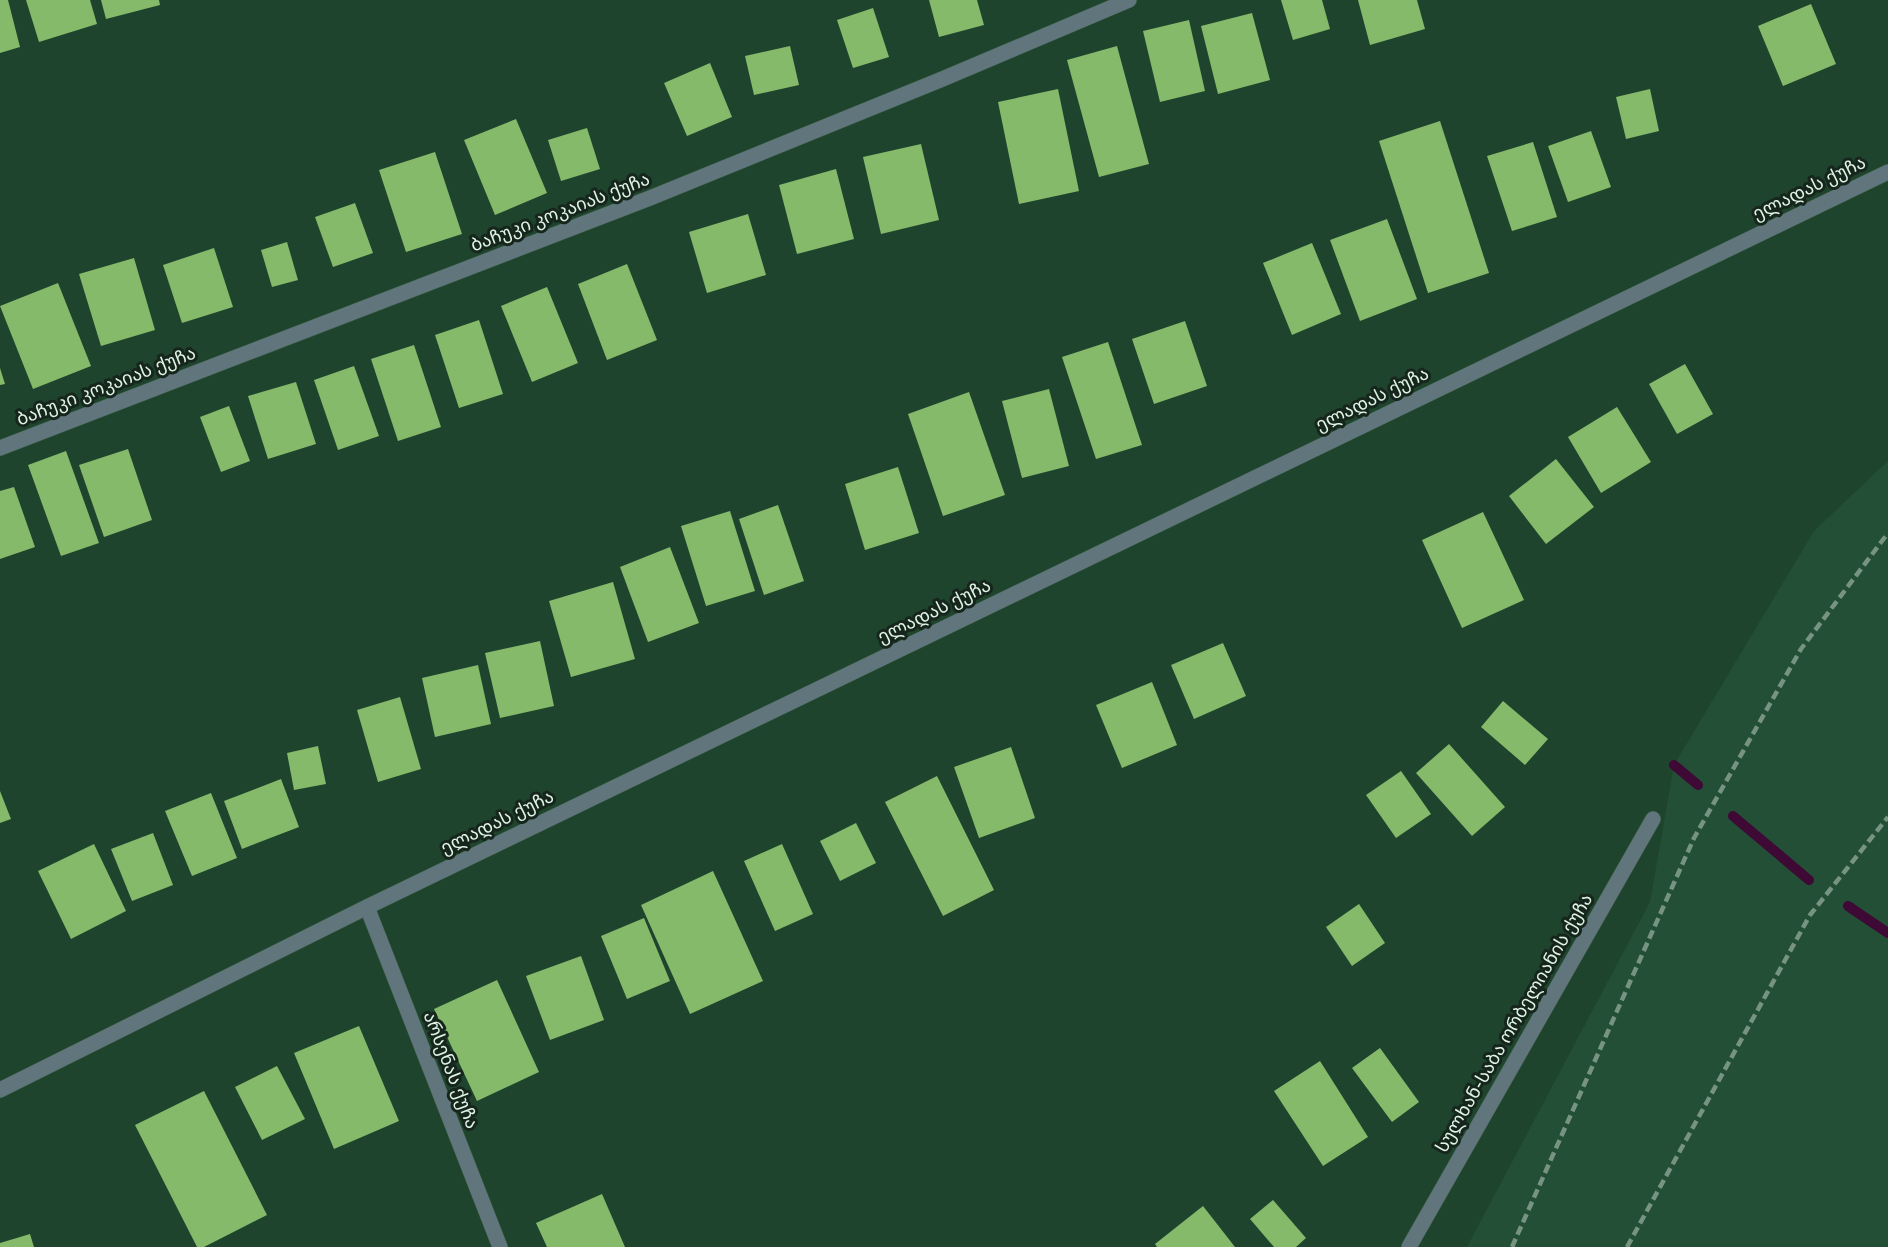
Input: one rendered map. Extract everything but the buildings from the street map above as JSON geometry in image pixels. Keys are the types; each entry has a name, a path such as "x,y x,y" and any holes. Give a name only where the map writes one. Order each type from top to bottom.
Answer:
{"street":[{"name":"ბაჩუკი კოკაიას ქუჩა","path":"0,448 650,198 1129,0"},
{"name":"ელადას ქუჩა","path":"0,1090 367,907 1888,171"},
{"name":"სულხან-საბა ორბელიანის ქუჩა","path":"1409,1247 1653,819"},
{"name":"არსენას ქუჩა","path":"367,907 500,1247"}],"shaded area":[{"path":"1888,461 1888,1247 1467,1247 1650,902 1674,765 1814,531"}],"waterway":[{"path":"1674,765 1698,785"},
{"path":"1733,816 1809,880"},
{"path":"1848,906 1888,933"}],"railway":[{"path":"1512,1247 1694,838 1801,649 1888,533"},
{"path":"1627,1247 1810,915 1888,817"}]}
